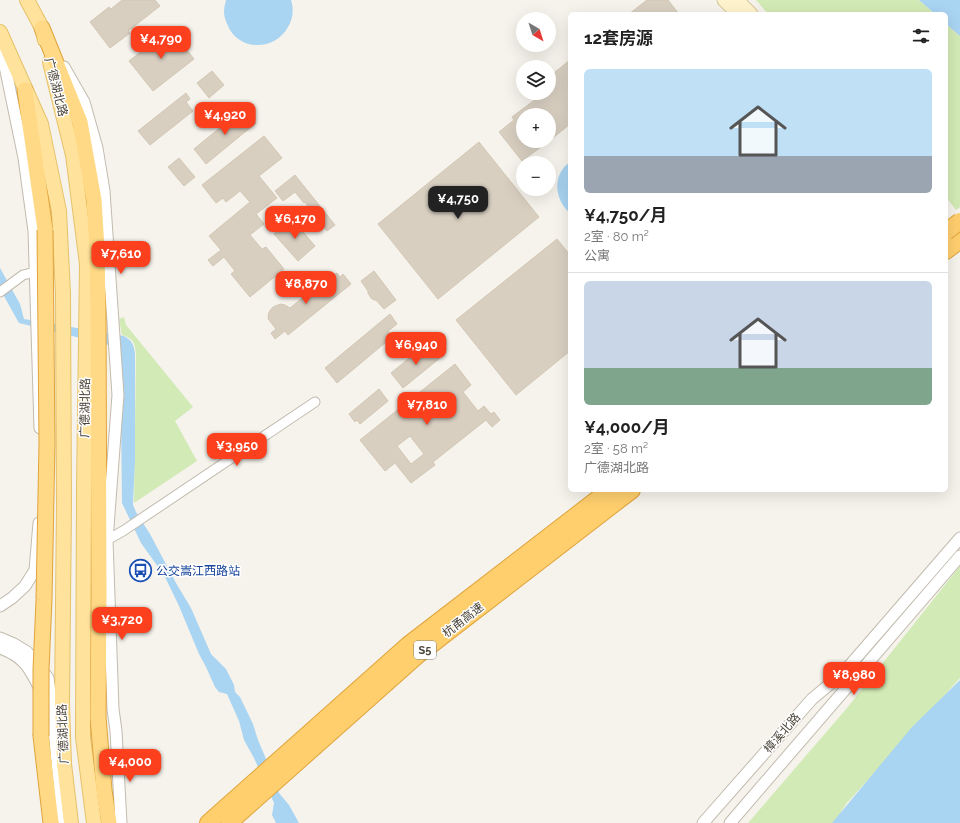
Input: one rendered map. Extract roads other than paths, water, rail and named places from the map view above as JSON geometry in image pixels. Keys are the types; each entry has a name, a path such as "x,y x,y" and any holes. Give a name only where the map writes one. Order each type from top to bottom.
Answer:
{"highway":[{"path":"42,28 80,122 94,200 97,249 98,312 98,717 104,790 109,823"},
{"path":"25,90 45,230 47,443 41,670 41,729 51,823"},
{"path":"948,230 960,221"},
{"path":"948,249 960,240"},
{"name":"杭甬高速","path":"208,823 408,645 606,492"},
{"name":"杭甬高速","path":"229,823 418,655 629,492"}],"main road":[{"name":"广德湖北路","path":"27,0 42,28 73,155 87,264 83,737 94,823"},
{"path":"724,0 736,12"},
{"path":"737,0 749,12"},
{"name":"广德湖北路","path":"0,32 41,124 59,211 63,294 64,504 62,705 64,764 71,823"}],"street":[{"path":"42,28 84,102 97,148 104,191 118,395 107,540 113,709 116,731 121,823"},
{"path":"0,42 24,158 34,231 42,493 35,570 25,586 12,598 0,606"},
{"path":"0,292 22,275 35,272"},
{"path":"107,540 315,402"},
{"name":"樟溪北路","path":"703,823 812,699 850,665 960,538"},
{"name":"樟溪北路","path":"730,823 960,556"},
{"path":"0,638 27,652 48,678 64,823"},
{"path":"0,648 23,660 31,671 42,692 47,720 58,823"}],"water":[{"path":"226,0 291,0 293,10 291,21 283,34 276,40 260,45 251,45 236,37 230,30 224,14"},
{"path":"919,0 960,0 960,36 948,26 948,12 933,12"},
{"path":"568,164 568,211 561,201 557,187 560,173"},
{"path":"0,268 20,304 24,319 124,336 132,344 135,355 135,459 133,505 191,608 211,654 226,669 234,685 235,692 240,697 253,724 279,793 289,805 299,823 276,823 272,815 274,803 254,758 244,740 239,721 227,694 219,692 215,687 166,579 141,543 122,503 121,418 117,347 19,323 0,289"},
{"path":"960,680 960,823 832,823 912,727"}],"place":[{"name":"公交嵩江西路站","path":"140,571"}]}
